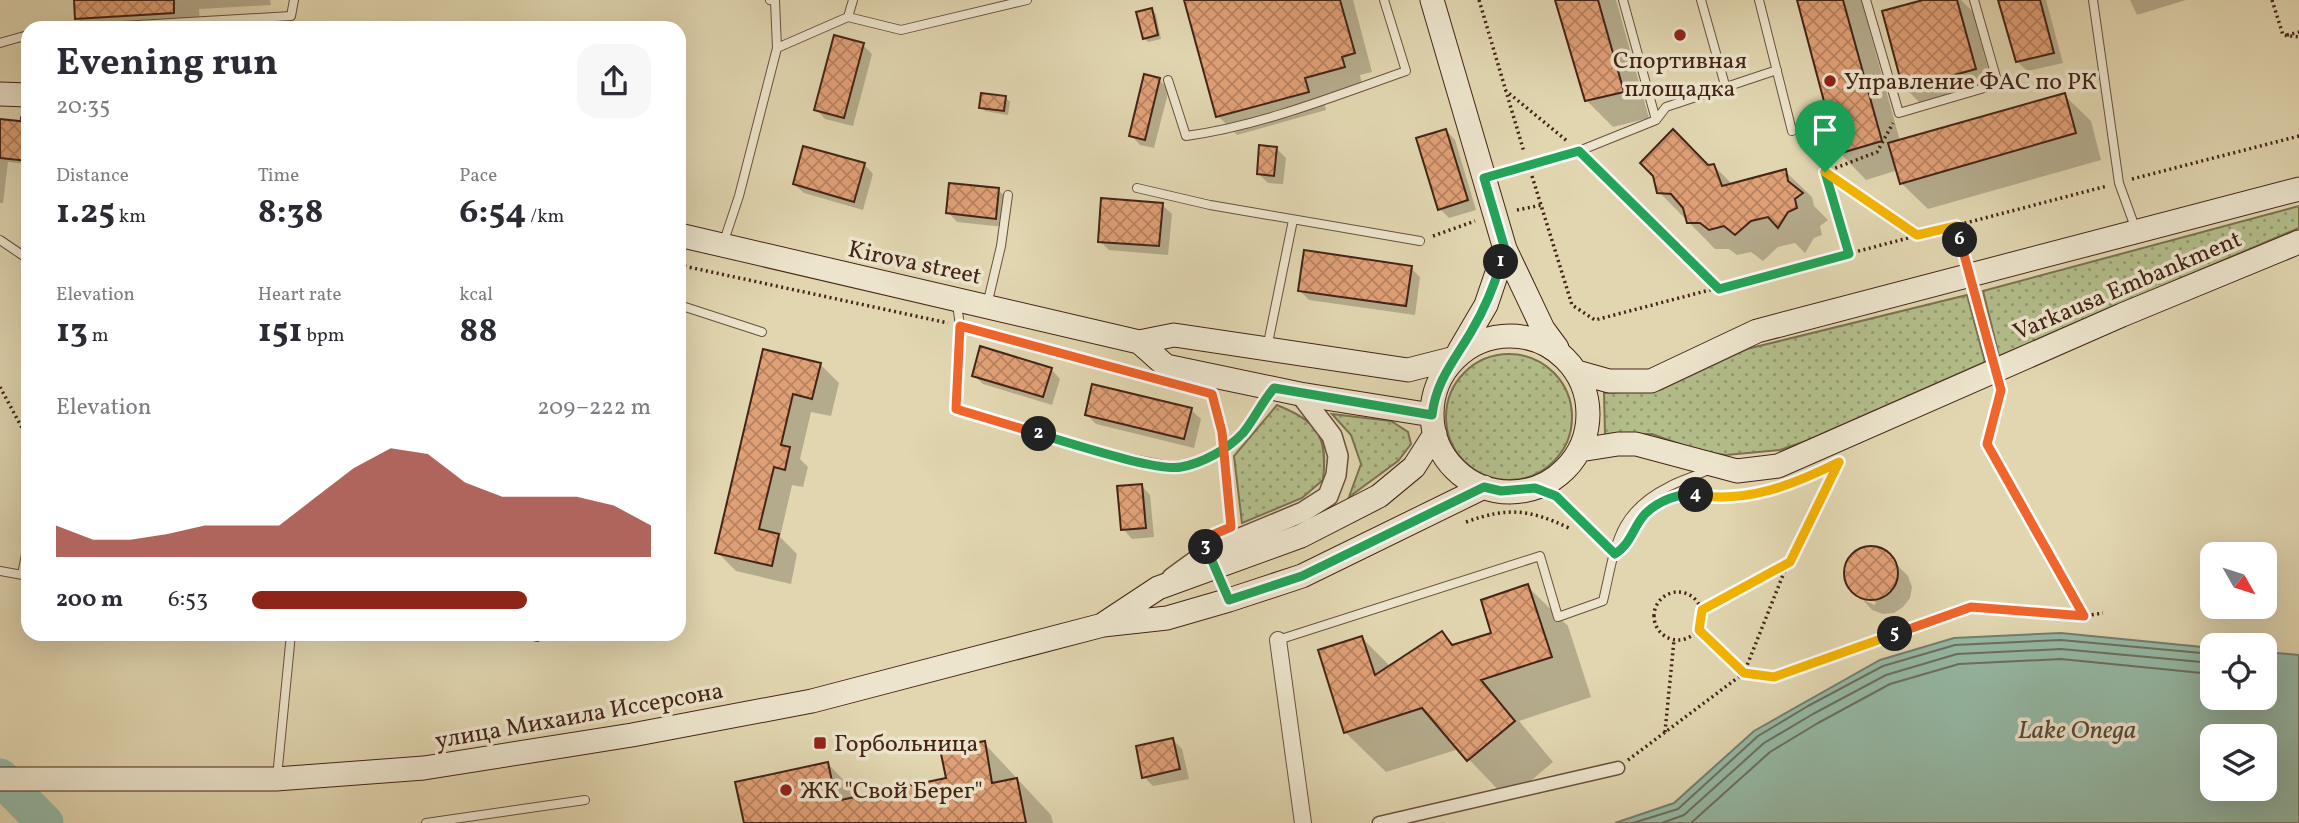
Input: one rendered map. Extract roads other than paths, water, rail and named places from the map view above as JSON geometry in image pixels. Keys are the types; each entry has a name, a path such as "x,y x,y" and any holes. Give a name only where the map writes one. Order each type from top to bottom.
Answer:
{"main road":[{"path":"1432,0 1505,249 1543,329 1577,372 1587,397 1588,424 1580,450 1561,473 1535,488 1501,491 1484,487 1462,475 1445,457 1434,424 1435,394 1442,375 1486,305 1505,249"},
{"path":"0,94 21,95"},
{"name":"Varkausa Embankment","path":"1577,372 1609,381 1651,381 1757,331 2299,189"},
{"name":"Kirova street","path":"686,237 1139,342 1174,335 1408,370 1455,358"},
{"name":"Varkausa Embankment","path":"1580,450 1618,443 1636,444 1737,471 1787,463 2268,252 2299,242"},
{"path":"1455,358 1478,342 1505,335 1533,338 1558,351"},
{"name":"Kirova street","path":"1139,342 1166,366 1434,424"},
{"name":"улица Михаила Иссерсона","path":"1103,625 1158,588 1215,565 1301,537 1379,496 1415,467 1434,424"},
{"name":"улица Михаила Иссерсона","path":"0,779 276,779 424,768 632,735 812,701 1103,625 1167,618 1302,576 1484,487"}],"street":[{"path":"1158,588 1209,551 1303,512 1328,496 1336,475 1338,456 1332,436 1300,394"},
{"path":"1279,640 1303,823"},
{"path":"1379,823 1618,768"}],"lane":[{"path":"206,21 291,16 295,0"},
{"path":"722,247 739,196 777,48 775,1 770,0"},
{"path":"848,17 853,0"},
{"path":"777,48 848,17 901,30 1027,0"},
{"path":"1168,80 1186,136 1224,129 1406,71 1384,0"},
{"path":"1623,0 1656,120"},
{"path":"1701,0 1726,85"},
{"path":"1759,0 1793,131"},
{"path":"1866,0 1899,113 1998,84 1974,0"},
{"path":"2093,0 2119,183 2137,233"},
{"path":"0,43 21,37"},
{"path":"1484,178 1579,151 1656,120 1666,107 1777,70"},
{"path":"1137,188 1293,220 1420,241"},
{"path":"987,305 1001,246 1008,195"},
{"path":"1267,348 1293,220"},
{"path":"0,240 21,254"},
{"path":"956,298 960,326 956,409 1116,456 1179,468 1213,456 1243,432 1257,407 1274,388"},
{"path":"686,307 762,332"},
{"path":"1279,640 1540,556 1558,617 1603,601 1621,528 1645,500 1714,467"},
{"path":"1535,488 1556,496 1572,508 1615,554"},
{"path":"0,571 21,574"},
{"path":"276,779 290,641"},
{"path":"426,823 584,800"}],"water":[{"name":"Lake Onega","path":"2061,633 2200,647 2200,710 2277,710 2277,653 2299,655 2299,823 1615,823 1674,803 1754,731 1880,660 1954,638"}],"waterway":[{"path":"0,777 45,823"}],"place":[{"name":"Спортивная площадка","path":"1680,35"},
{"name":"Управление ФАС по РК","path":"1830,81"},
{"name":"Горбольница","path":"820,743"},
{"name":"ЖК \"Свой Берег\"","path":"786,790"}]}
